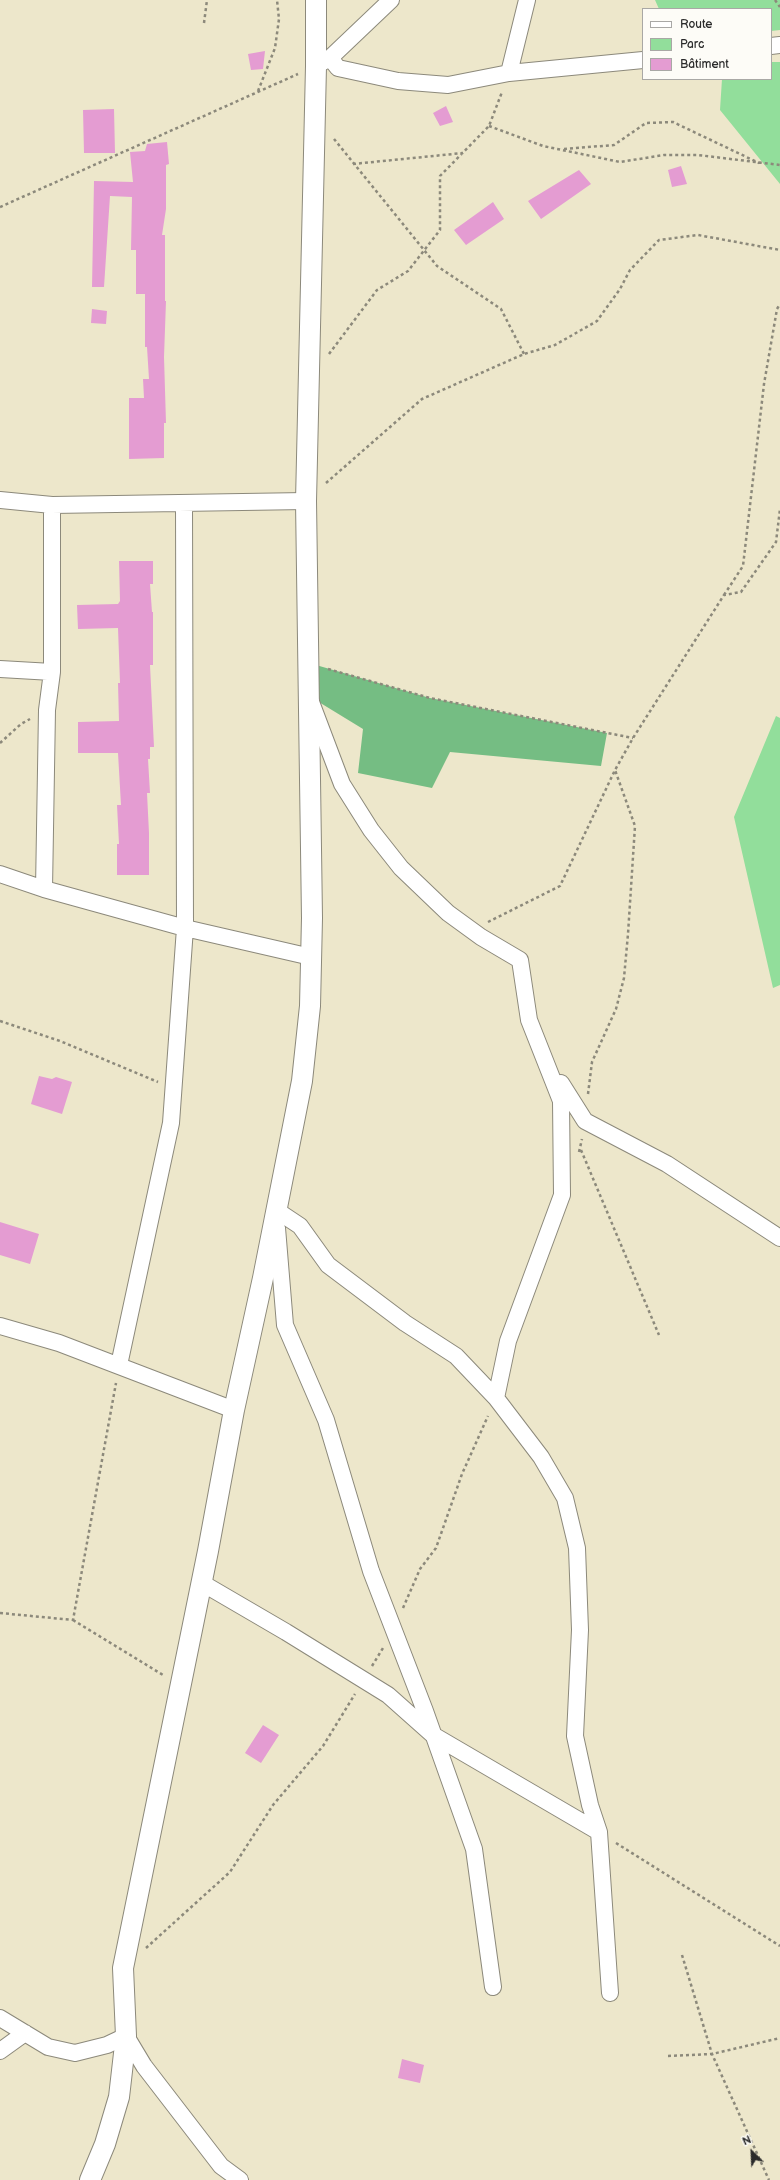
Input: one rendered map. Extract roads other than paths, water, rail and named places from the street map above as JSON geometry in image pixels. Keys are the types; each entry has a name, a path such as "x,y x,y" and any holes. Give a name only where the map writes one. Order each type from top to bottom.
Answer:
{"street":[{"path":"90,2180 105,2144 119,2097 126,2036 123,1968 202,1583 234,1410 302,1081 310,1006 309,663 306,501 315,115 323,62 316,0"},
{"path":"323,62 391,0"},
{"path":"509,73 527,0"},
{"path":"323,62 338,68 398,81 448,85 509,73 642,60"},
{"path":"0,500 52,505 306,501"},
{"path":"119,1365 171,1123 174,1088 185,928 184,503"},
{"path":"44,889 47,710 52,672 52,505"},
{"path":"0,669 52,672"},
{"path":"309,696 342,784 371,830 401,868 448,912 481,937 520,960 529,1020 561,1101 562,1195 508,1341 496,1398"},
{"path":"0,874 44,889 185,928 311,958"},
{"path":"541,1053 586,1121 667,1164 780,1238"},
{"path":"276,1210 300,1226 328,1265 406,1323 456,1356 496,1398 541,1457 565,1498 577,1548 580,1630 575,1736 590,1805 599,1832 610,1993"},
{"path":"276,1210 285,1325 326,1420 371,1570 434,1735 474,1850 494,1987"},
{"path":"0,1326 59,1343 234,1410"},
{"path":"202,1583 388,1695 434,1735 599,1832"},
{"path":"0,2018 48,2047 75,2053 107,2045 126,2036"},
{"path":"0,2050 25,2033"},
{"path":"126,2036 144,2066 221,2166 240,2180"}]}
